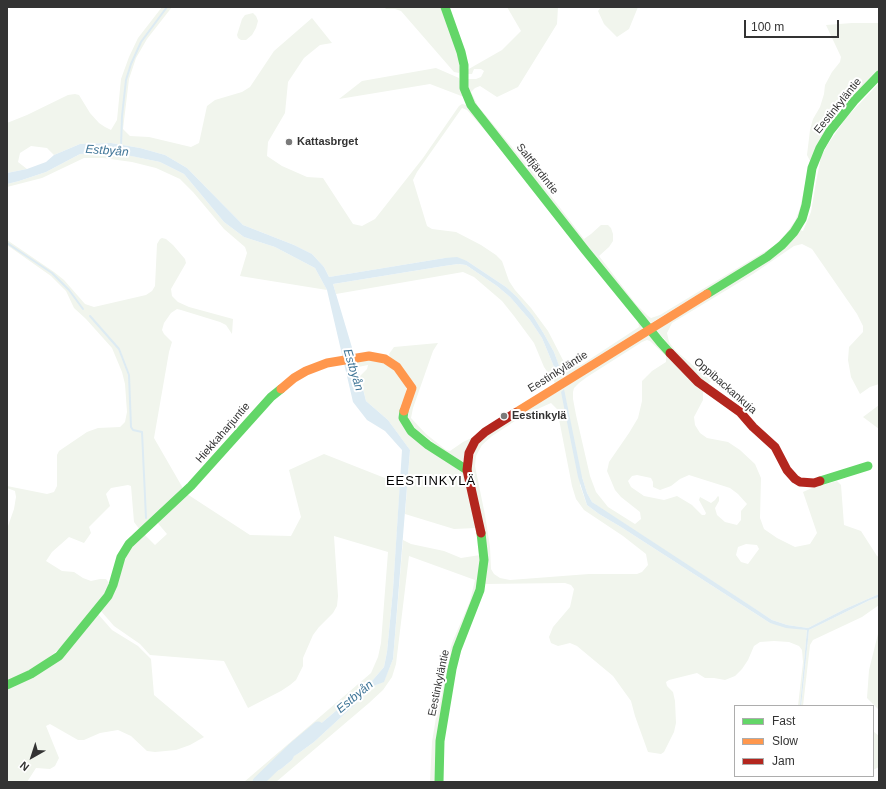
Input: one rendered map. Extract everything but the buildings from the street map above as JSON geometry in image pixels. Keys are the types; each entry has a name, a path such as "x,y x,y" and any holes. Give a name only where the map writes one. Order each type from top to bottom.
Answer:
{"street":[{"name":"Saltfjärdintie","path":"445,7 461,52 464,65 464,88 471,105 585,250 650,328"},
{"name":"Eestinkyläntie","path":"439,782 440,741 452,669 457,649 480,590 484,560 482,539 467,470 469,453 475,441 485,432 650,328 767,257 782,245 794,232 802,219 812,168 820,148 830,131 854,101 879,76"},
{"name":"Oppibackankuja","path":"650,328 660,342 698,382 740,412 753,427 775,447 787,470 795,479 800,482 814,483 868,466"},
{"name":"Hiekkaharjuntie","path":"7,685 31,674 59,656 108,596 113,585 121,557 129,544 191,486 270,397 294,378 306,371 327,364 369,356 385,359 397,367 412,388 404,408 403,418 405,423 411,431 428,445 467,470"}],"shaded area":[{"path":"162,7 172,7 147,39 136,58 129,79 123,129 130,136 149,137 191,147 199,143 207,106 215,100 242,92 250,87 274,51 312,18 332,43 320,45 304,58 288,82 285,113 268,142 267,156 282,166 307,177 323,178 353,224 362,226 375,219 423,158 459,106 462,104 467,105 640,318 642,329 555,383 544,367 534,343 502,301 474,277 463,272 336,294 333,284 458,264 466,265 497,286 510,297 530,320 542,338 557,374 561,371 554,352 544,334 533,316 517,297 506,287 467,261 445,258 329,277 324,267 312,254 294,245 243,225 187,168 165,155 140,148 111,143 80,144 54,155 47,148 31,146 20,153 18,162 27,169 7,173 7,123 68,95 79,95 90,113 99,123 111,130 117,120 121,79 138,38","holes":["462,108 467,110 489,135 638,321 639,327 581,365 570,369 566,366 548,331 515,290 509,281 502,261 496,255 456,232 432,229 427,226 413,180"]},
{"path":"384,7 442,7 462,66 459,73 454,72 401,11 386,9"},
{"path":"507,7 558,7 557,24 518,87 497,97 480,86 471,92 478,106 531,170 584,239 601,225 608,225 611,228 613,241 599,256 636,304 651,318 660,315 774,246 785,235 795,221 800,208 810,161 807,155 813,119 820,107 825,85 832,72 840,62 841,57 826,25 879,23 879,71 835,119 823,138 810,169 799,219 785,239 771,250 651,323 644,317 570,229 545,195 478,112 467,94 465,79 476,79 481,77 484,71 481,69 474,69 472,74 465,74 467,70 502,50 521,31"},
{"path":"601,7 638,7 629,29 617,37 604,24 598,11"},
{"path":"253,13 258,21 256,28 252,35 246,40 241,40 237,35 242,19 245,15"},
{"path":"436,68 459,78 464,97 430,84 339,99 362,81"},
{"path":"879,83 879,384 870,387 860,394 851,377 848,360 849,347 863,332 863,326 857,314 812,249 802,244 794,246 753,274 672,323 667,333 669,342 675,350 711,381 706,386 656,330 800,230 803,231 811,212 821,157 846,118"},
{"path":"113,152 160,162 184,174 224,222 244,237 275,247 315,268 327,290 240,276 247,253 245,247 224,229 180,179 156,168 132,162 103,158 84,158 42,178 7,187 7,184 46,172 80,154"},
{"path":"162,238 166,239 173,245 185,259 186,263 171,289 172,296 178,302 189,307 233,319 232,334 226,325 220,322 177,309 171,313 164,323 162,330 172,342 154,438 184,490 140,530 134,522 131,486 128,485 111,488 106,494 110,506 89,527 91,533 84,543 69,537 52,552 46,561 62,571 74,572 91,581 106,579 109,583 106,593 56,654 7,683 7,529 14,509 16,497 15,491 7,488 7,486 47,494 54,492 57,486 57,455 59,451 87,432 98,428 120,427 125,422 127,412 125,384 122,372 112,348 74,308 66,291 51,276 7,245 7,240 54,272 64,280 85,304 94,307 146,295 152,291 155,286 157,244"},
{"path":"647,334 703,390 703,400 694,417 695,425 700,433 707,438 728,442 740,450 755,464 761,478 760,518 764,529 777,538 795,547 810,544 817,533 803,492 837,481 841,485 844,525 861,531 879,557 879,594 808,628 787,625 772,620 592,502 587,493 582,477 580,485 587,505 599,514 770,623 807,630 800,705 798,705 803,662 802,650 799,646 789,642 760,642 754,646 748,660 735,676 725,680 705,678 697,673 666,682 667,686 673,692 675,701 676,723 674,732 664,752 661,754 648,752 631,701 613,676 577,646 570,643 558,646 551,643 549,637 553,627 570,607 574,589 571,585 565,583 484,584 470,468 477,445 485,436","holes":["647,340 666,356 666,362 652,371 642,381 642,401 638,418 609,462 607,471 615,490 621,497 640,512 641,519 635,524 608,507 596,492 590,476 576,415 573,392 574,388 587,377","551,403 557,409 572,486 576,499 584,510 623,536 646,554 648,565 642,572 637,574 589,574 510,580 500,578 494,574 491,569 490,547 475,466 476,456 482,445 492,436 524,415","637,475 651,478 653,487 660,490 671,486 680,479 689,475 730,488 747,504 741,511 741,520 737,525 725,522 717,515 715,508 719,501 718,496 711,503 700,497 699,500 706,513 705,515 702,515 692,505 677,496 664,500 644,496 631,487 628,481 632,476","746,544 757,545 759,549 748,564 741,562 736,555 738,547"]},
{"path":"438,343 433,351 413,408 411,418 426,434 446,450 450,451 463,442 476,436 461,464 407,422 412,395 389,354 394,347"},
{"path":"381,358 407,382 402,422 465,471 476,528 454,529 405,514 410,450 388,420 366,401 360,376 367,369 368,365 358,367 356,361"},
{"path":"879,405 879,429 863,417"},
{"path":"324,454 400,484 393,590 387,652 384,667 370,685 357,692 353,698 351,698 311,732 299,747 276,762 254,782 244,782 371,673 378,657 381,643 388,552 334,536 338,596 337,606 333,613 313,635 303,658 303,666 296,680 281,691 248,708 224,661 150,655 140,644 114,626 100,610 124,556 143,533 155,545 167,534 156,521 187,494 250,535 291,536 301,517 289,470"},
{"path":"403,540 411,544 444,551 461,558 480,555 479,581 458,637 436,782 430,782 432,742 442,681 452,643 470,601 475,580 409,556 396,664 392,677 383,690 369,703 276,782 264,782 273,773 281,769 292,760 293,756 314,742 376,685 384,681 393,659"},
{"path":"879,597 879,605 862,617 813,640 810,645 803,705 801,705 809,630"},
{"path":"98,614 112,630 138,646 151,659 154,695 204,737 190,745 176,750 155,752 147,751 131,736 118,730 100,733 84,740 78,740 50,724 46,726 59,758 55,766 50,769 36,768 27,782 7,782 7,687 24,680"},
{"path":"879,630 879,710 867,698 869,670"},
{"path":"874,732 879,736 879,767 874,770"}],"water":[{"path":"111,143 140,148 165,155 187,168 243,225 294,245 312,254 324,267 329,277 445,258 457,257 467,261 506,287 517,297 533,316 544,334 554,352 561,371 560,376 557,374 542,338 530,320 510,297 497,286 466,265 458,264 444,266 333,284 356,361 366,401 388,420 410,450 393,659 384,682 376,685 314,742 294,756 292,760 281,769 273,773 264,782 254,782 276,762 299,747 311,732 351,698 353,698 357,692 370,685 384,667 387,652 393,590 402,450 385,431 367,420 353,402 327,290 315,268 275,247 244,237 224,222 184,174 160,162 112,152 80,154 46,172 7,184 7,173 27,169 46,162 54,155 80,144"},
{"path":"564,389 582,477 587,493 592,502 772,620 787,625 808,628 879,594 879,597 809,630 801,705 807,630 786,628 770,623 587,505 578,477 561,392"}],"waterway":[{"path":"121,146 122,116 126,80 131,64 141,42 167,7"},
{"path":"7,243 52,273 69,290 83,309"},
{"path":"90,316 119,349 129,375 131,427 133,430 142,432 146,518"},
{"name":"Estbyån","path":"258,782 293,748 318,727"}],"traffic: fast":[{"path":"445,7 461,52 464,65 464,88 471,105 585,250 670,353"},
{"path":"707,294 767,257 782,245 794,232 802,219 806,205 812,168 820,148 830,131 854,101 879,75"},
{"path":"7,685 31,674 59,656 108,596 113,585 121,557 129,544 191,486 271,397 281,389"},
{"path":"404,411 403,418 411,431 428,445 467,470"},
{"path":"820,481 868,466"},
{"path":"439,782 440,741 452,669 457,649 480,590 484,560 481,533"}],"traffic: slow":[{"path":"515,413 707,294"},
{"path":"281,389 294,378 306,371 327,363 369,356 385,359 397,367 412,388 404,411"}],"traffic: jam":[{"path":"670,353 698,382 740,412 753,427 775,447 787,470 795,479 800,482 814,483 820,481"},
{"path":"481,533 467,470 469,453 475,441 485,432 515,413"}],"place":[{"name":"Kattasbrget","path":"289,142"},
{"name":"Eestinkylä","path":"504,416"}],"district":[{"name":"EESTINKYLÄ","path":"431,481"}]}
